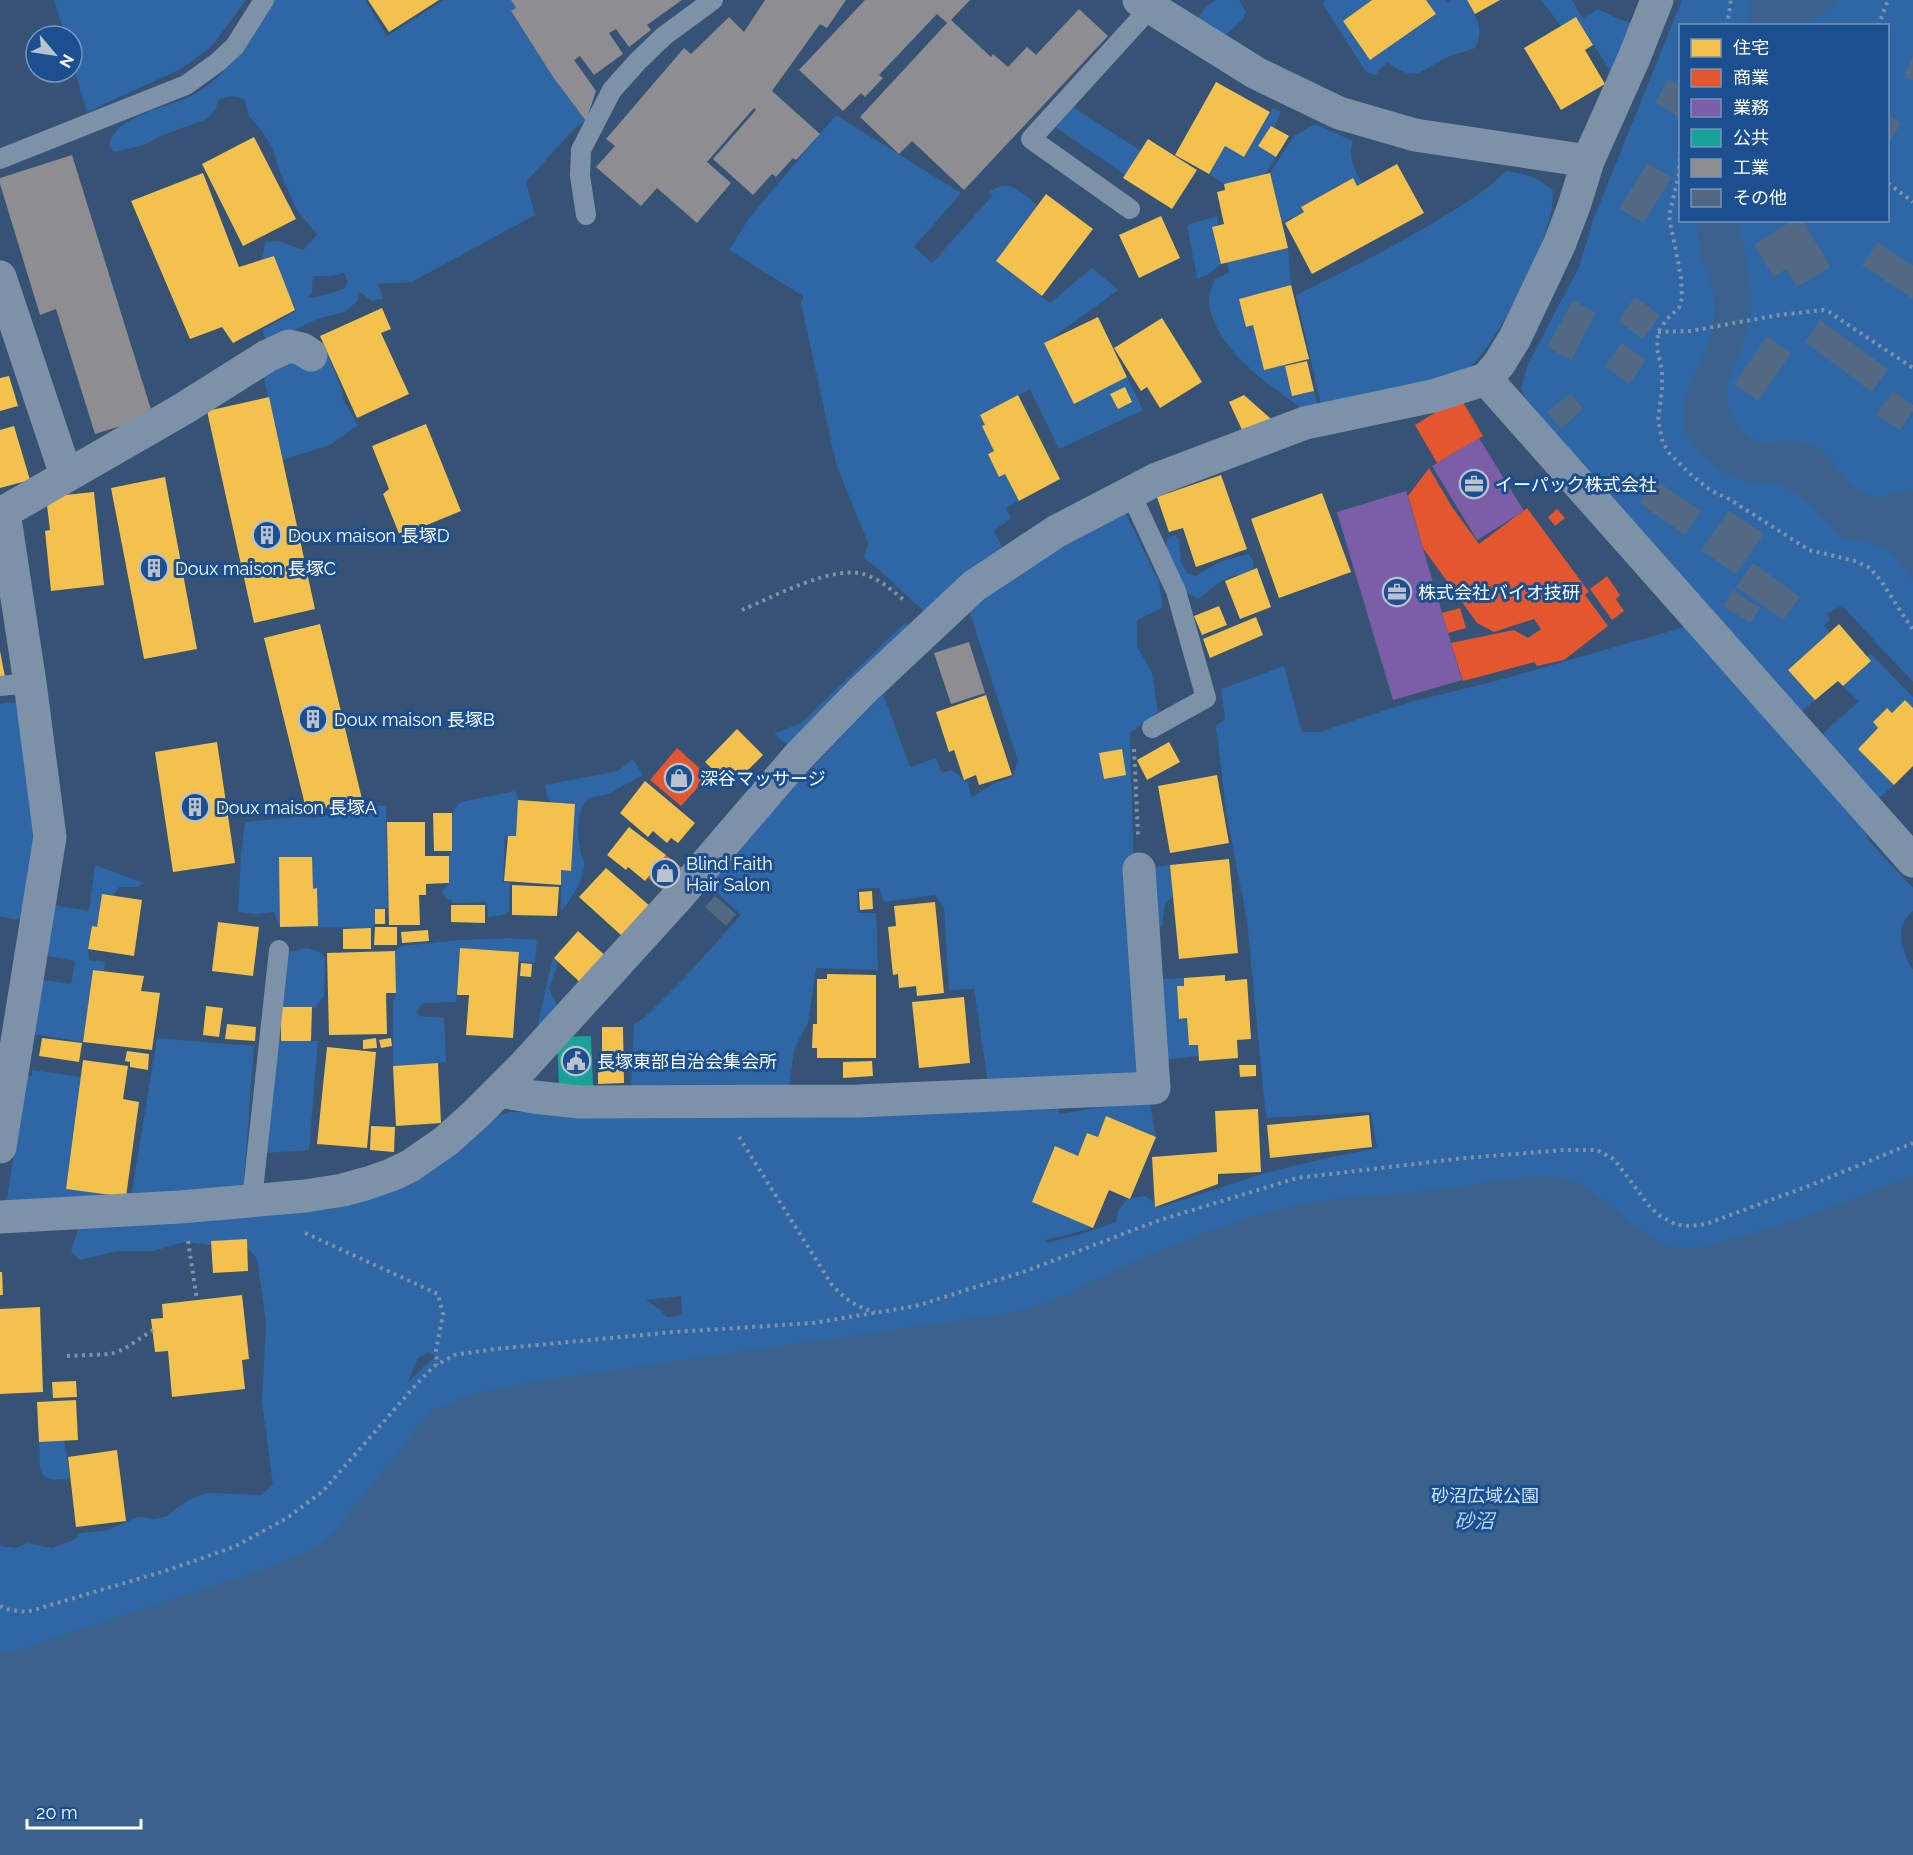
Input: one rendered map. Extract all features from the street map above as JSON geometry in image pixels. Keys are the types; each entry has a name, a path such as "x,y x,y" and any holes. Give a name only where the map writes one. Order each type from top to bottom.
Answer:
{"street":[{"path":"0,1217 180,1207 343,1190 391,1175 427,1156 500,1091 681,892 798,757 862,691 974,586 1057,531 1156,479 1305,423 1432,396 1486,379 1499,364 1515,338 1560,243 1588,161 1657,0"},
{"path":"1145,4 1256,73 1339,113 1415,135 1588,161"},
{"path":"0,277 66,475"},
{"path":"0,1148 50,837 15,684 2,513 183,409 267,356 290,346 302,348 311,355"},
{"path":"1486,379 1913,861"},
{"path":"500,1091 580,1102 858,1101 1154,1088 1139,869"}],"lane":[{"path":"0,159 186,85 218,62 235,46 264,0"},
{"path":"586,214 580,176 581,150 612,90 664,36 712,0"},
{"path":"1130,209 1031,139 1145,4"},
{"path":"1130,492 1176,591 1206,698 1152,728"},
{"path":"261,1200 279,950"}],"path":[{"path":"1727,24 1731,0"},
{"path":"1879,24 1888,0"},
{"path":"1679,174 1669,216 1681,277 1682,298 1678,308 1658,333 1657,349 1662,370 1658,420 1663,443 1670,454 1689,473 1710,489 1809,550 1855,561 1870,568 1913,630"},
{"path":"1889,184 1913,202"},
{"path":"1658,333 1671,333 1816,310 1829,312 1913,368"},
{"path":"742,609 829,574 850,571 876,579 934,623"},
{"path":"1139,869 1133,743 1140,734 1152,728"},
{"path":"716,1101 832,1285 847,1301 876,1312"},
{"path":"0,1606 5,1609 27,1612 38,1609 234,1547 278,1523 308,1504 323,1491 414,1387 437,1365 454,1355 674,1332 813,1323 916,1305 1026,1271 1157,1221 1297,1178 1465,1158 1564,1150 1597,1150 1614,1159 1650,1207 1660,1216 1677,1225 1691,1226 1706,1224 1913,1143"},
{"path":"261,1200 284,1224 438,1294 443,1314 435,1350 437,1365"},
{"path":"180,1207 192,1259 197,1300"},
{"path":"68,1356 111,1354 124,1349 153,1330"}],"green space":[{"path":"54,0 246,0 212,46 181,69 87,112 79,84 84,84 84,24 61,24"},
{"path":"273,0 365,0 387,36 444,0 511,0 516,8 511,12 553,77 586,121 575,128 526,182 535,215 412,282 378,284 383,299 371,301 360,292 357,301 345,312 317,319 281,337 268,340 264,337 263,329 296,311 293,301 283,305 258,278 265,242 279,241 303,250 317,235 297,210 280,172 273,149 249,116 244,99 232,96 219,99 215,110 207,119 160,136 144,145 114,152 109,146 112,137 128,122 197,93 211,83 246,44","holes":["344,273 347,281 344,289 313,298 307,297 312,292 313,276 332,276"]},
{"path":"1216,0 1239,0 1246,12 1243,19 1224,37 1197,20 1206,6"},
{"path":"1326,0 1372,0 1343,21 1370,59 1436,15 1426,0 1445,0 1447,3 1451,0 1467,0 1478,23 1478,42 1475,48 1448,57 1419,73 1406,73 1387,62 1375,75 1366,72 1322,3"},
{"path":"1541,0 1572,0 1583,18 1598,9 1621,20 1634,23 1611,72 1576,17 1561,26"},
{"name":"砂沼広域公園","path":"1682,0 1913,0 1913,682 1844,608 1839,607 1827,614 1830,619 1824,626 1830,632 1788,670 1815,700 1796,716 1817,739 1859,701 1843,686 1870,653 1913,697 1913,708 1905,700 1892,713 1886,708 1873,722 1878,728 1858,749 1894,785 1876,801 1866,819 1867,839 1913,888 1913,911 1903,924 1901,939 1913,970 1913,1855 0,1855 0,1544 16,1548 27,1543 52,1548 74,1540 80,1533 108,1530 138,1517 155,1519 168,1516 189,1500 207,1493 261,1495 273,1485 262,1402 266,1323 257,1259 243,1242 227,1240 210,1245 185,1242 153,1251 119,1251 79,1260 71,1251 82,1218 277,1207 509,1112 658,1113 1055,1102 1060,1114 1094,1108 1099,1098 1149,1099 1156,1137 1106,1116 1098,1137 1087,1133 1078,1156 1055,1146 1032,1202 1093,1228 1046,1240 1046,1243 1079,1235 1116,1222 1118,1211 1127,1199 1145,1196 1161,1207 1265,1173 1377,1148 1371,1112 1266,1118 1247,921 1226,811 1216,726 1225,719 1221,689 1284,666 1302,732 1319,732 1410,702 1507,678 1688,626 1530,408 1521,389 1528,364 1579,267 1593,220","holes":["681,1296 682,1315 667,1317 646,1300","428,1353 438,1357 431,1360 408,1382 418,1358"]},
{"path":"1070,105 1141,151 1125,175 1054,126"},
{"path":"1273,108 1281,112 1274,127 1271,126 1258,146 1276,157 1264,175 1224,184 1209,174 1225,146 1244,157"},
{"path":"836,115 961,193 914,247 932,263 993,195 988,193 996,188 1008,186 1014,188 1037,205 996,261 1050,303 1092,268 1118,290 1045,343 1074,403 1127,377 1143,410 1059,449 1030,389 980,415 994,451 988,454 999,476 1005,474 1019,501 1006,508 1011,518 994,531 1003,549 927,614 864,558 868,543 836,464 801,303 803,296 729,250 749,218"},
{"path":"1315,124 1353,141 1351,158 1362,184 1357,186 1352,178 1301,207 1304,212 1282,223 1270,173 1294,136"},
{"path":"1506,171 1531,177 1548,186 1553,191 1551,210 1546,233 1525,283 1484,351 1471,366 1455,377 1322,409 1296,295 1358,264 1453,211"},
{"path":"1217,216 1218,226 1212,228 1221,264 1207,275 1197,279 1187,225"},
{"path":"1288,248 1291,285 1239,299 1253,325 1285,364 1292,396 1314,391 1318,407 1308,412 1262,379 1232,350 1221,335 1213,318 1209,301 1214,279 1229,273 1227,262"},
{"path":"324,343 343,393 342,398 358,425 332,444 283,460 262,370 283,364"},
{"path":"1123,508 1159,582 1163,607 1137,620 1137,646 1152,673 1158,712 1130,733 1139,1072 988,1084 974,989 949,990 944,907 935,895 884,902 879,888 857,889 858,913 876,913 878,970 816,968 808,1023 795,1047 788,1091 631,1086 634,1024 644,1018 686,976 741,915 707,883 785,795 883,694 910,767 936,758 942,773 951,770 968,782 971,798 995,783 1012,777 1018,761 967,604"},
{"path":"1175,535 1179,539 1181,562 1187,573 1196,576 1221,561 1248,554 1253,564 1251,575 1234,576 1218,583 1198,599 1185,592 1167,555 1168,537"},
{"path":"905,623 910,626 787,745 774,733 800,724"},
{"path":"24,701 41,839 30,921 0,917 0,704"},
{"path":"633,759 643,775 608,794 588,798 581,810 578,831 584,861 583,873 569,901 561,911 561,870 571,871 575,804 549,802 545,785 618,771"},
{"path":"515,791 518,800 516,836 505,836 503,882 510,883 509,911 502,915 488,917 487,902 452,903 451,899 447,900 442,891 449,883 452,818 461,802"},
{"path":"368,806 386,806 388,908 375,909 375,924 371,928 280,927 274,912 255,914 238,912 245,822 296,817 314,818"},
{"path":"95,865 144,883 138,887 119,887 113,895 102,895 97,927 92,927 88,949 89,960 105,962 104,971 93,970 83,1042 33,1034 42,980 71,984 75,961 46,956 52,905 89,911"},
{"path":"1170,865 1173,897 1165,904 1162,926 1155,930 1146,868"},
{"path":"511,938 537,940 535,963 519,961 519,952 460,948 456,1002 423,1003 417,1011 418,1016 444,1018 446,1062 393,1066 395,951 401,946"},
{"path":"307,948 320,952 325,958 324,996 315,1008 282,1007 284,964 289,952"},
{"path":"553,958 558,963 549,989 559,1010 537,1027"},
{"path":"1184,978 1184,986 1177,987 1179,1019 1187,1018 1189,1045 1198,1045 1199,1056 1162,1060 1156,979"},
{"path":"157,1038 254,1046 243,1193 131,1197"},
{"path":"276,1041 318,1041 309,1150 266,1153"},
{"path":"32,1070 81,1077 66,1189 126,1197 6,1206 26,1075 32,1076"},
{"path":"64,1440 70,1478 59,1480 45,1477 40,1468 39,1442"}],"water":[{"path":"1750,0 1836,0 1833,6 1804,24 1749,24"},
{"path":"1696,222 1738,222 1751,288 1751,300 1743,342 1726,392 1730,413 1737,424 1747,436 1756,440 1763,442 1800,441 1817,448 1855,487 1874,497 1913,490 1913,581 1892,554 1866,542 1842,538 1801,497 1793,492 1778,485 1745,481 1733,477 1715,466 1695,448 1685,429 1684,410 1688,391 1712,331 1715,310 1713,290 1702,257"},
{"name":"砂沼","path":"1913,1176 1913,1855 0,1855 0,1651 27,1648 264,1569 312,1550 326,1540 346,1517 431,1411 469,1395 532,1382 1016,1312 1055,1299 1135,1261 1211,1230 1289,1207 1316,1202 1446,1189 1525,1177 1556,1177 1584,1187 1655,1239 1670,1246 1693,1248 1780,1225"}],"building: 住宅":[{"path":"368,0 439,0 389,32"},
{"path":"1372,0 1426,0 1436,14 1370,60 1343,21"},
{"path":"1467,0 1500,0 1475,14"},
{"path":"1576,17 1593,45 1585,50 1605,84 1561,110 1524,48"},
{"path":"1216,82 1270,112 1244,157 1225,146 1209,174 1175,155"},
{"path":"1271,126 1289,136 1276,157 1258,146"},
{"path":"254,137 296,219 243,246 202,164"},
{"path":"1148,139 1197,170 1172,209 1123,178"},
{"path":"1397,164 1424,213 1312,274 1285,223 1304,212 1301,207 1353,178 1357,186"},
{"path":"203,173 239,267 274,256 295,310 233,343 222,327 190,339 131,201"},
{"path":"1270,173 1288,248 1221,264 1212,227 1224,224 1217,192 1225,190 1224,184"},
{"path":"1046,194 1093,229 1042,296 996,261"},
{"path":"1161,216 1180,258 1139,278 1119,235"},
{"path":"1291,285 1309,359 1264,370 1253,325 1246,327 1239,299"},
{"path":"382,308 391,329 381,333 409,394 357,418 320,336"},
{"path":"1098,317 1127,377 1074,404 1044,343"},
{"path":"1162,318 1202,382 1160,408 1147,387 1141,391 1114,348"},
{"path":"1307,361 1314,391 1292,396 1285,366"},
{"path":"9,376 18,406 0,411 0,378"},
{"path":"1125,387 1132,402 1118,409 1110,394"},
{"path":"1018,395 1060,479 1019,501 1005,474 999,477 988,454 994,451 982,426 985,425 980,415"},
{"path":"1244,395 1271,419 1243,432 1229,402"},
{"name":"Doux maison 長塚D","path":"269,397 315,609 254,623 207,411"},
{"path":"426,424 461,511 400,536 383,494 389,489 372,446"},
{"path":"14,426 30,480 0,488 0,430"},
{"path":"1221,475 1247,549 1196,567 1183,528 1169,532 1157,497"},
{"name":"Doux maison 長塚C","path":"165,477 197,649 144,659 111,488"},
{"path":"94,492 104,585 51,591 45,531 50,530 46,497"},
{"path":"1322,493 1351,572 1279,598 1251,519"},
{"path":"1257,568 1271,607 1240,619 1225,581"},
{"path":"1219,606 1227,625 1202,635 1194,616"},
{"path":"1256,617 1263,635 1210,658 1203,639"},
{"name":"Doux maison 長塚B","path":"320,624 362,799 307,813 264,638"},
{"path":"1839,624 1871,661 1843,686 1838,681 1815,700 1788,670"},
{"path":"0,651 5,677 0,677"},
{"path":"986,695 1012,775 979,785 976,775 964,780 954,750 949,752 936,712"},
{"path":"1905,700 1913,708 1913,766 1894,785 1858,749 1878,728 1873,722 1887,708 1892,713"},
{"path":"737,729 763,755 731,787 705,762"},
{"name":"Doux maison 長塚A","path":"217,742 235,863 173,872 155,752"},
{"path":"1169,742 1180,762 1147,780 1137,760"},
{"path":"1122,749 1126,775 1104,779 1099,753"},
{"path":"1217,775 1229,843 1170,853 1158,786"},
{"path":"645,781 695,823 678,843 671,838 667,843 653,831 648,837 620,813"},
{"path":"518,800 575,804 571,871 561,870 561,885 504,881 508,836 516,836"},
{"path":"433,813 452,813 452,851 434,851"},
{"path":"387,822 425,822 425,856 449,856 449,883 426,884 426,895 419,895 420,925 389,925"},
{"path":"629,827 666,855 645,881 628,867 626,870 607,855"},
{"path":"279,857 312,857 313,889 317,888 318,926 280,927"},
{"path":"1229,859 1238,953 1179,959 1170,865"},
{"path":"606,868 650,906 622,936 579,897"},
{"path":"512,885 559,887 557,916 512,915"},
{"path":"872,891 873,909 860,910 859,892"},
{"path":"102,894 142,900 134,956 88,949 92,926 97,927"},
{"path":"935,902 944,993 917,996 916,986 899,988 898,974 893,975 888,927 896,926 894,906"},
{"path":"451,905 485,905 485,923 451,922"},
{"path":"375,909 385,909 385,924 375,924"},
{"path":"218,922 259,927 253,976 212,971"},
{"path":"375,927 397,927 397,945 374,945"},
{"path":"371,928 371,949 343,949 343,929"},
{"path":"428,930 429,941 402,943 401,932"},
{"path":"578,931 609,959 584,986 554,958"},
{"path":"460,948 519,952 513,1038 466,1035 469,995 457,995"},
{"path":"395,951 396,993 386,993 387,1034 329,1035 327,953"},
{"path":"521,963 532,964 531,977 520,976"},
{"path":"93,970 144,976 141,991 160,993 152,1050 83,1042"},
{"path":"827,974 876,975 876,1058 817,1058 817,1048 812,1048 813,1024 817,1024 817,979 827,979"},
{"path":"1225,975 1225,981 1247,979 1251,1039 1237,1040 1238,1058 1199,1061 1198,1045 1189,1045 1187,1018 1179,1019 1177,986 1184,986 1184,978"},
{"path":"964,997 970,1063 919,1068 912,1002"},
{"path":"206,1006 223,1008 219,1037 203,1035"},
{"path":"281,1007 312,1007 311,1041 281,1041"},
{"path":"227,1024 256,1027 255,1041 225,1039"},
{"path":"602,1027 623,1027 624,1083 598,1084 598,1070 602,1070"},
{"path":"42,1038 82,1043 79,1062 39,1056"},
{"path":"376,1038 377,1048 363,1049 363,1040"},
{"path":"391,1038 392,1046 381,1048 379,1040"},
{"path":"327,1047 376,1052 367,1148 317,1144"},
{"path":"127,1051 149,1054 148,1070 130,1067 130,1062 125,1061"},
{"path":"83,1060 128,1066 123,1099 139,1102 126,1197 66,1189"},
{"path":"872,1061 873,1076 843,1078 843,1062"},
{"path":"438,1063 441,1123 396,1126 393,1066"},
{"path":"1239,1065 1256,1065 1256,1076 1240,1077"},
{"path":"1258,1109 1261,1172 1218,1174 1218,1184 1155,1207 1152,1157 1217,1152 1215,1111"},
{"path":"1369,1115 1372,1147 1270,1158 1267,1125"},
{"path":"1106,1116 1156,1137 1130,1199 1109,1190 1093,1228 1032,1202 1055,1146 1078,1156 1087,1133 1098,1137"},
{"path":"371,1126 395,1127 394,1152 370,1150"},
{"path":"247,1239 248,1271 213,1273 211,1241"},
{"path":"0,1272 2,1272 3,1295 0,1295"},
{"path":"242,1295 249,1359 242,1360 245,1389 172,1397 168,1351 155,1352 151,1319 163,1318 162,1304"},
{"path":"40,1307 43,1392 0,1394 0,1309"},
{"path":"76,1381 77,1397 53,1398 52,1382"},
{"path":"76,1400 78,1440 39,1442 37,1402"},
{"path":"117,1450 126,1521 76,1527 68,1457"}],"building: 商業":[{"path":"1460,397 1483,436 1437,463 1415,425"},
{"path":"1429,468 1452,507 1479,544 1527,508 1589,592 1585,595 1608,626 1564,660 1537,666 1534,662 1463,681 1451,643 1514,630 1528,638 1541,629 1534,619 1494,632 1477,623 1423,548 1408,496"},
{"path":"1557,509 1565,518 1555,526 1548,517"},
{"path":"1607,576 1620,595 1616,599 1624,611 1612,620 1590,589"},
{"path":"1460,608 1466,628 1448,633 1442,613"},
{"name":"深谷マッサージ","path":"677,748 708,776 681,806 650,780"},
{"name":"Blind Faith Hair Salon","path":"666,855 683,869 664,891 648,878"}],"building: 業務":[{"path":"1479,438 1524,511 1477,540 1432,466"},
{"path":"1406,491 1462,680 1393,700 1337,512"}],"building: 公共":[{"path":"591,1036 593,1086 559,1087 557,1037"}],"building: 工業":[{"path":"511,0 682,0 647,25 651,30 629,47 616,29 609,33 623,54 594,75 580,56 574,60 596,91 586,121 553,77 511,11 516,8"},
{"path":"765,0 846,0 827,28 820,24 772,91 820,134 796,160 793,158 776,177 772,174 753,195 713,159 756,110 754,108 707,162 731,183 697,223 657,188 641,206 596,167 615,146 606,139 684,48 691,54 729,17 744,32"},
{"path":"865,0 970,0 951,20 991,57 993,54 1008,67 1027,47 1036,55 1079,9 1108,36 964,190 912,141 899,154 860,117 947,23 937,14 879,75 883,78 865,97 861,93 843,111 799,70"},
{"path":"72,155 153,416 95,434 56,309 40,315 0,184 0,178"},
{"path":"969,642 985,693 951,704 934,653"}],"building: その他":[{"path":"1913,55 1913,80 1904,77"},
{"path":"1669,79 1679,85 1678,117 1655,102"},
{"path":"1889,115 1901,123 1889,142"},
{"path":"1648,163 1672,178 1643,223 1619,208"},
{"path":"1790,222 1803,222 1831,267 1797,287 1786,269 1774,277 1754,245"},
{"path":"1878,242 1913,266 1913,299 1862,265"},
{"path":"1635,297 1660,315 1643,339 1618,321"},
{"path":"1573,300 1596,313 1571,360 1547,347"},
{"path":"1820,320 1888,369 1872,392 1805,342"},
{"path":"1767,336 1791,353 1758,401 1734,384"},
{"path":"1622,343 1646,360 1629,384 1605,366"},
{"path":"1893,391 1913,405 1913,411 1900,430 1876,415"},
{"path":"1570,393 1583,409 1561,429 1547,412"},
{"path":"1655,480 1701,511 1685,535 1639,503"},
{"path":"1729,510 1764,534 1736,574 1701,550"},
{"path":"1753,563 1800,597 1783,620 1736,587"},
{"path":"1733,590 1760,608 1750,623 1723,606"},
{"path":"715,896 736,914 726,926 705,907"}],"place":[{"name":"イーパック株式会社","path":"1474,484"},
{"name":"Doux maison 長塚D","path":"267,535"},
{"name":"Doux maison 長塚C","path":"154,568"},
{"name":"株式会社バイオ技研","path":"1397,592"},
{"name":"Doux maison 長塚B","path":"313,719"},
{"name":"深谷マッサージ","path":"679,778"},
{"name":"Doux maison 長塚A","path":"195,807"},
{"name":"Blind Faith Hair Salon","path":"665,873"},
{"name":"長塚東部自治会集会所","path":"576,1061"}]}
